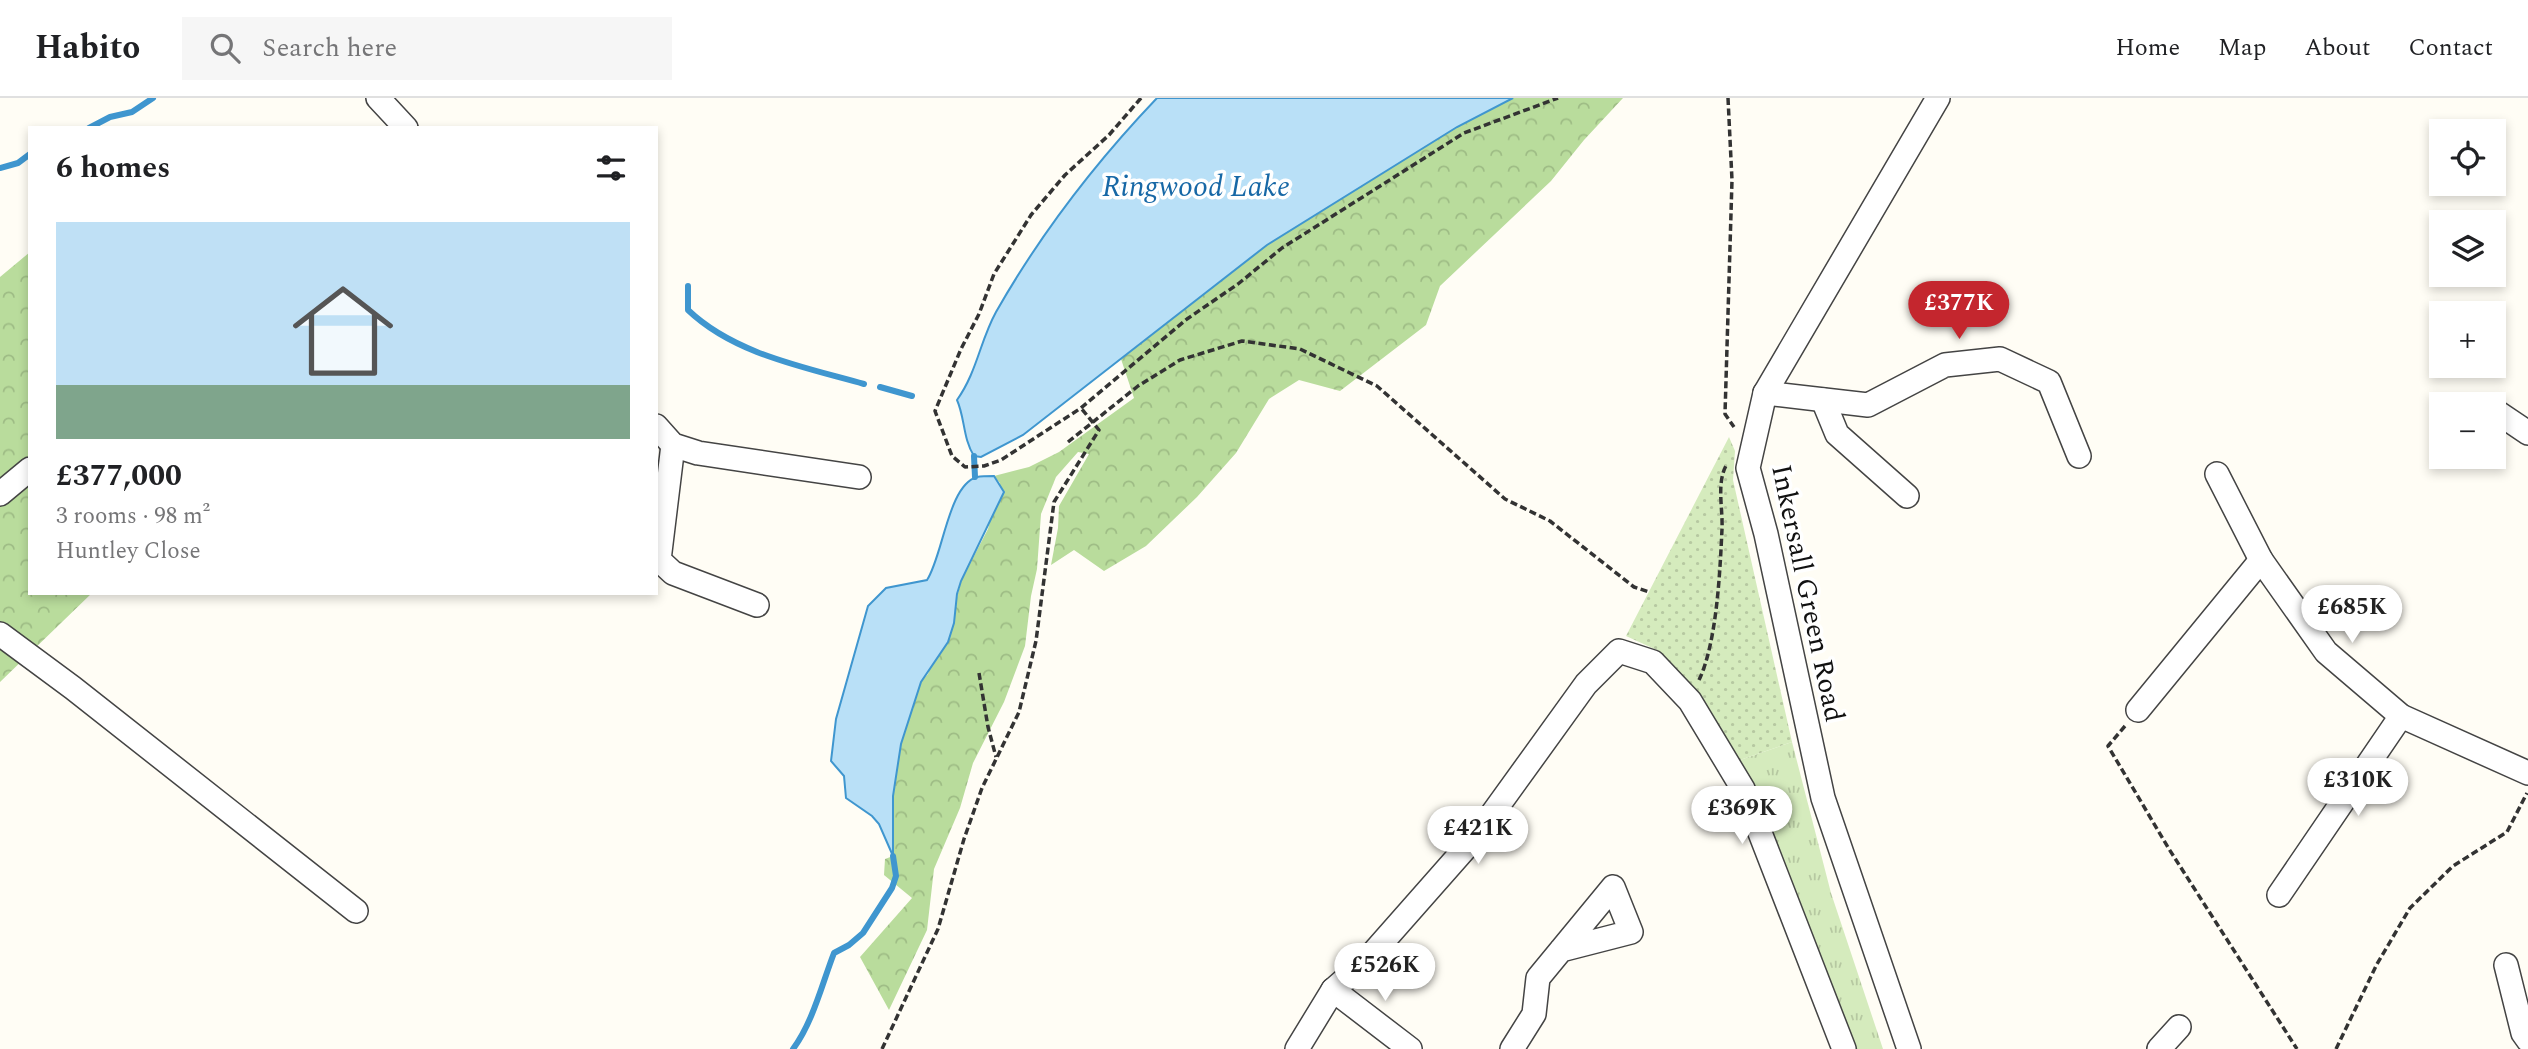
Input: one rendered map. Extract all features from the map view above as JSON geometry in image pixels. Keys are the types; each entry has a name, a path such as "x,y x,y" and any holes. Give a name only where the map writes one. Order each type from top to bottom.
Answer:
{"street":[{"path":"378,98 404,126"},
{"name":"Inkersall Green Road","path":"1909,1049 1822,797 1766,534 1748,468 1765,393 1938,98"},
{"path":"1765,393 1868,405 1945,365 2000,359 2049,382 2079,457"},
{"path":"1823,400 1837,434 1907,496"},
{"path":"2506,418 2528,433"},
{"path":"658,428 673,444 698,453 859,477"},
{"path":"673,444 659,560 673,573 757,606"},
{"path":"0,494 28,471"},
{"path":"2217,474 2261,560 2326,652 2401,716 2528,773"},
{"path":"2138,710 2261,560"},
{"path":"0,634 73,688 356,911"},
{"path":"1297,1049 1333,990 1365,962 1477,835 1586,684 1619,651 1653,662 1690,701 1744,789 1844,1049"},
{"path":"2279,895 2401,716"},
{"path":"1512,1049 1534,1014 1538,978 1561,950"},
{"path":"2506,965 2523,1033 2528,1040"},
{"path":"1333,990 1410,1049"},
{"path":"2159,1049 2179,1027"}],"path":[{"path":"1141,98 1109,135 1065,175 1031,215 993,274 979,314 935,411 952,456 965,467 984,466 1001,460 1081,408 1187,319 1238,284 1282,248 1359,198 1464,133 1558,98"},
{"path":"1728,98 1732,180 1726,414 1745,444 1753,440"},
{"path":"1068,442 1138,386 1180,360 1242,341 1300,349 1377,386 1505,499 1550,521 1634,587 1648,592"},
{"path":"882,1049 938,929 964,838 982,788 1019,712 1036,641 1054,502 1099,430 1081,408"},
{"path":"1690,701 1704,670 1714,616 1722,528 1721,474 1728,463"},
{"path":"979,673 996,759"},
{"path":"2138,710 2108,747 2169,849 2297,1049"},
{"path":"2336,1049 2377,964 2410,908 2453,866 2507,832 2528,791"}],"green space":[{"path":"1513,98 1623,98 1551,181 1440,286 1426,325 1340,391 1299,380 1269,399 1236,453 1197,497 1146,546 1104,571 1074,550 1051,565 1059,506 1089,454 1078,452 1056,477 1041,514 1037,569 1025,646 1004,702 973,763 960,808 934,869 927,930 889,1010 860,957 912,898 884,875 885,859 893,856 893,796 901,744 921,682 928,674 955,606 961,581 988,529 1000,483 994,476 1029,467 1059,452 1134,398 1121,359 1267,245 1457,127"},
{"path":"28,254 28,595 90,595 0,682 0,277"},
{"path":"1729,437 1735,451 1733,480 1792,742 1740,760 1686,680 1659,651 1626,636"},
{"path":"1792,742 1831,893 1883,1049 1852,1049 1740,760"}],"water":[{"name":"Ringwood Lake","path":"1157,98 1513,98 1457,127 1267,245 1023,435 981,457 974,456 957,400 969,379 996,312 1031,254 1070,200"},
{"path":"994,476 1004,492 961,581 948,642 921,682 901,744 893,796 893,856 879,824 846,798 844,776 831,761 836,719 868,606 886,588 927,580 959,493 967,483 977,477"}],"waterway":[{"path":"93,126 110,117 132,112 153,98"},
{"path":"0,168 18,163 28,156"},
{"path":"688,286 688,310 726,338 794,365 864,384"},
{"path":"880,387 912,396"},
{"path":"974,456 975,477"},
{"path":"793,1049 812,1015 834,953 863,933 892,888 896,876 893,856"}]}
